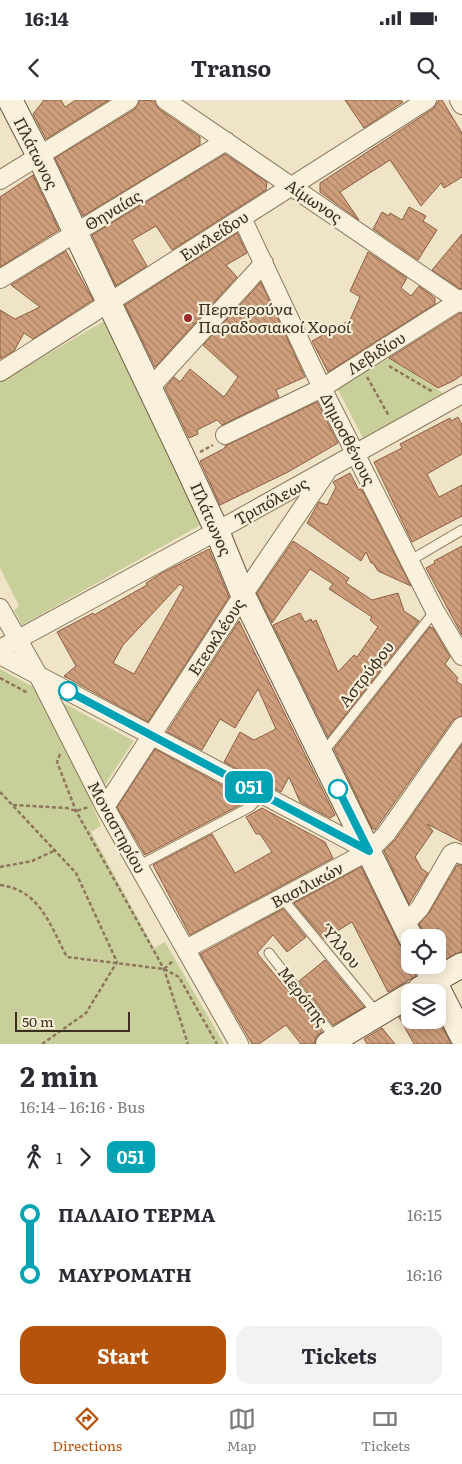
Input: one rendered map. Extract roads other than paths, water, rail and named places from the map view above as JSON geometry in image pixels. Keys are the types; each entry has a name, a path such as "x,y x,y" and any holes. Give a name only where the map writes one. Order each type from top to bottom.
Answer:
{"street":[{"name":"Πλάτωνος","path":"10,100 110,302 217,531 243,595 406,929"},
{"path":"0,180 129,100"},
{"name":"Αίμωνος","path":"165,100 461,301"},
{"name":"Ευκλείδου","path":"0,372 425,100"},
{"path":"459,100 462,105"},
{"name":"Θηναίας","path":"0,279 226,141"},
{"name":"Δημοσθένους","path":"242,218 355,455 462,656"},
{"path":"150,388 264,263"},
{"name":"Λεβιδίου","path":"225,434 322,388 461,301"},
{"name":"Τριπόλεως","path":"0,649 355,455 455,397"},
{"name":"Ετεοκλέους","path":"98,807 152,736 243,595 329,468"},
{"name":"Μοναστηρίου","path":"0,608 38,675 98,807 138,866 238,1044"},
{"path":"0,655 369,851"},
{"name":"Βασιλικών","path":"186,949 369,851 386,834 462,726"},
{"path":"408,929 451,854 455,852 462,855"},
{"path":"462,965 425,980 462,1036"},
{"path":"342,1040 378,1014 401,1001"}],"lane":[{"path":"411,560 462,530"},
{"name":"Αστρύφου","path":"320,756 436,610"},
{"path":"138,866 250,807 262,794"},
{"name":"Ύλλου","path":"282,898 378,1014"},
{"name":"Μερόπης","path":"270,953 342,1040"}],"place":[{"name":"Περπερούνα Παραδοσιακοί Χοροί","path":"188,318"}]}
